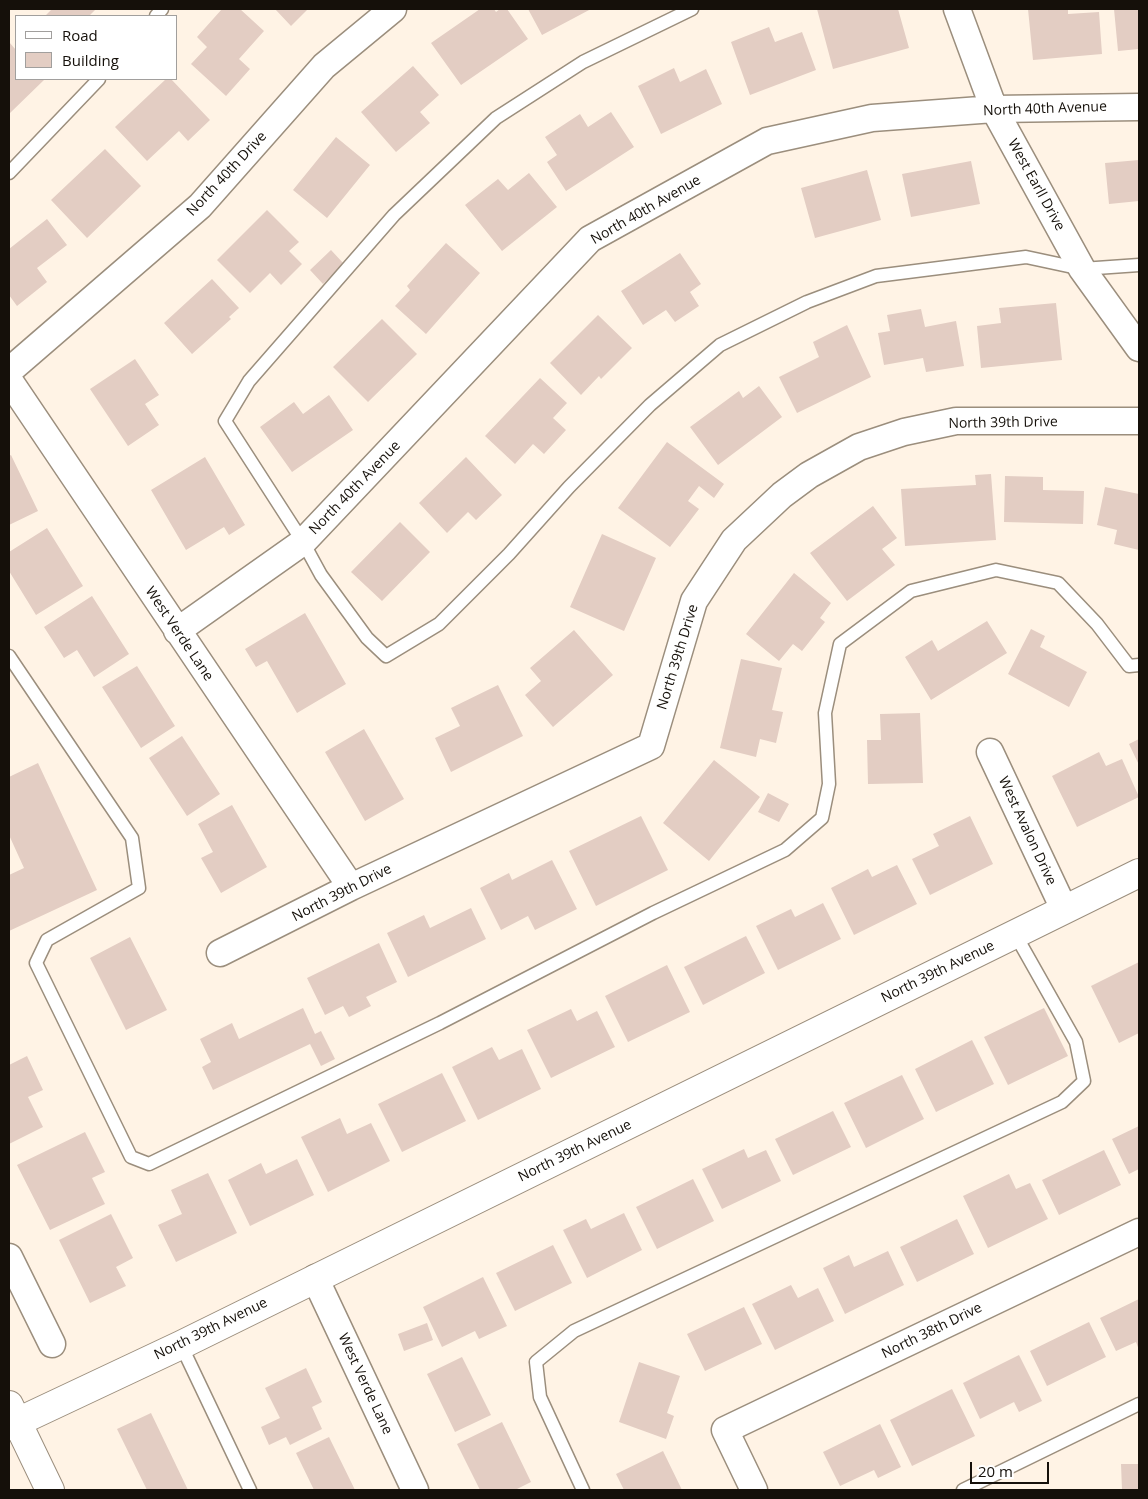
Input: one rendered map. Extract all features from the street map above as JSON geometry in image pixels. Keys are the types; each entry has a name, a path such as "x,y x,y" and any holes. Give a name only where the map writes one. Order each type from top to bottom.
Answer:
{"street":[{"name":"North 40th Drive","path":"9,372 200,206 324,66 393,9"},
{"name":"West Earll Drive","path":"957,9 994,110 1082,269 1139,348"},
{"name":"North 40th Avenue","path":"177,631 304,542 590,239 767,141 872,118 994,110 1139,107"},
{"name":"West Verde Lane","path":"9,380 351,887"},
{"name":"North 39th Drive","path":"220,954 351,887 651,746 694,601 734,540 782,495 809,475 859,447 904,432 956,421 1139,421"},
{"name":"West Avalon Drive","path":"990,752 1064,909"},
{"name":"North 39th Avenue","path":"12,1418 181,1345 1139,873"},
{"name":"North 38th Drive","path":"754,1490 726,1430 1139,1232"},
{"path":"9,1256 52,1344"},
{"name":"West Verde Lane","path":"315,1278 415,1490"},
{"path":"12,1418 50,1490"}],"lane":[{"path":"692,9 583,62 496,118 394,215 249,381 225,421 304,542 321,575 367,638 386,656 440,624 509,554 569,486 650,405 720,345 807,302 876,276 1026,257 1082,269 1139,265"},
{"path":"9,173 98,80"},
{"path":"9,656 132,838 139,888 47,940 36,963 131,1156 150,1164 440,1023 653,913 785,850 822,818 829,784 825,713 840,644 911,591 996,570 1058,583 1098,624 1129,666 1139,665"},
{"path":"583,1490 540,1397 536,1362 566,1337 574,1331 1062,1102 1084,1081 1076,1042 1015,934"},
{"path":"181,1345 250,1490"},
{"path":"963,1490 1139,1404"}],"building":[{"path":"52,9 96,9 90,15 46,15"},
{"path":"222,9 240,9 264,31 239,59 250,69 226,96 191,64 207,47 197,37"},
{"path":"275,9 308,9 291,26"},
{"path":"480,9 494,9 496,12 500,9 507,9 528,39 461,85 431,43"},
{"path":"528,9 591,9 542,35"},
{"path":"817,9 898,9 909,48 833,69"},
{"path":"1028,9 1068,9 1068,14 1099,12 1102,54 1033,60"},
{"path":"1114,9 1139,9 1139,49 1118,51"},
{"path":"769,27 775,42 802,32 816,70 750,95 731,42"},
{"path":"9,42 15,49 15,80 44,80 9,114"},
{"path":"413,66 439,95 420,112 430,123 396,152 361,112"},
{"path":"674,68 680,82 706,69 722,104 661,134 638,86"},
{"path":"165,80 172,80 210,120 188,141 179,131 147,161 115,127"},
{"path":"611,112 634,147 566,191 547,162 557,155 545,137 580,114 588,127"},
{"path":"336,137 370,165 327,218 293,190"},
{"path":"105,149 141,186 87,238 51,200"},
{"path":"1139,160 1139,201 1109,204 1105,163"},
{"path":"971,161 980,204 911,217 902,174"},
{"path":"867,170 881,220 815,238 801,188"},
{"path":"529,173 557,207 502,251 465,205 498,179 508,190"},
{"path":"267,210 299,242 289,251 302,264 281,285 270,273 250,293 217,260"},
{"path":"47,219 67,245 37,268 47,282 17,306 9,295 9,249"},
{"path":"446,243 480,273 426,334 395,306 410,290 407,286"},
{"path":"331,250 344,264 323,284 310,270"},
{"path":"680,253 701,284 690,292 699,306 675,322 666,310 643,325 621,291"},
{"path":"212,279 239,308 229,317 231,319 192,354 164,323"},
{"path":"1056,303 1062,360 981,368 977,326 1001,323 999,308"},
{"path":"921,309 925,327 956,321 964,366 926,372 923,358 884,365 878,333 890,331 887,315"},
{"path":"598,315 632,348 601,379 599,376 581,395 550,363"},
{"path":"382,319 417,354 368,402 333,367"},
{"path":"847,325 871,377 797,413 779,377 819,357 813,342"},
{"path":"135,359 159,395 145,404 159,425 128,446 90,389"},
{"path":"540,378 567,403 553,418 566,430 544,454 533,444 515,464 485,436"},
{"path":"759,386 782,417 718,465 690,427 739,391 743,398"},
{"path":"329,395 353,430 292,472 260,427 294,402 303,414"},
{"path":"667,442 724,484 714,498 699,486 688,501 699,509 670,547 618,508"},
{"path":"11,455 38,511 9,525 9,456"},
{"path":"205,457 245,525 229,535 224,527 186,550 151,490"},
{"path":"466,457 502,495 476,520 468,512 447,533 419,503"},
{"path":"991,474 996,540 905,546 901,489 976,485 975,475"},
{"path":"1005,476 1043,477 1043,490 1084,491 1083,524 1004,522"},
{"path":"1105,487 1139,494 1139,550 1114,544 1117,530 1097,525"},
{"path":"873,506 897,538 882,549 895,565 847,601 810,553"},
{"path":"400,522 430,552 382,601 351,572"},
{"path":"47,528 83,586 36,615 9,571 9,552"},
{"path":"602,534 656,558 624,631 570,607"},
{"path":"794,573 831,603 820,618 825,622 802,651 793,644 779,661 746,634"},
{"path":"92,596 129,654 94,677 77,650 64,658 44,627"},
{"path":"305,613 346,684 297,713 267,661 256,667 245,649"},
{"path":"987,621 1007,653 931,700 905,657 932,640 938,651"},
{"path":"1031,629 1045,636 1040,647 1087,672 1069,707 1008,674"},
{"path":"574,630 613,675 553,727 525,695 541,681 530,668"},
{"path":"741,659 782,668 772,710 783,712 776,743 760,739 756,757 720,748"},
{"path":"137,666 175,726 141,748 102,687"},
{"path":"498,685 523,736 451,772 435,738 460,726 451,708"},
{"path":"920,713 923,783 868,784 867,740 881,740 880,714"},
{"path":"364,729 404,799 365,821 325,752"},
{"path":"182,736 220,794 187,816 149,758"},
{"path":"1139,739 1139,765 1129,744"},
{"path":"1099,752 1106,766 1122,759 1139,797 1077,827 1052,776"},
{"path":"714,760 760,797 709,861 663,823"},
{"path":"38,763 97,890 9,931 9,875 24,868 9,835 9,777"},
{"path":"768,793 789,804 779,822 758,812"},
{"path":"232,805 267,867 221,893 201,858 213,852 198,824"},
{"path":"641,816 668,870 596,906 569,851"},
{"path":"970,816 993,864 930,895 912,859 939,846 933,834"},
{"path":"552,860 577,909 535,930 528,916 501,930 480,888 509,873 512,880"},
{"path":"897,865 917,904 854,935 831,888 868,869 872,877"},
{"path":"823,903 841,939 778,970 756,926 791,909 795,917"},
{"path":"471,908 486,939 408,977 387,933 424,915 430,928"},
{"path":"746,936 765,973 703,1005 684,967"},
{"path":"130,937 167,1010 126,1030 90,958"},
{"path":"379,943 397,982 366,997 371,1006 349,1017 343,1006 325,1015 307,978"},
{"path":"1139,962 1139,1033 1119,1043 1091,986"},
{"path":"667,965 690,1012 628,1042 605,996"},
{"path":"303,1008 315,1034 321,1031 335,1059 321,1066 310,1044 213,1090 202,1067 211,1062 200,1039 232,1023 239,1039"},
{"path":"1044,1008 1068,1056 1008,1085 984,1037"},
{"path":"571,1009 577,1021 597,1011 615,1047 551,1078 527,1030"},
{"path":"972,1040 994,1084 936,1112 915,1069"},
{"path":"492,1047 499,1060 522,1049 541,1089 478,1120 452,1067"},
{"path":"27,1056 43,1090 28,1097 43,1127 9,1144 9,1065"},
{"path":"442,1073 466,1121 402,1152 378,1104"},
{"path":"902,1075 924,1119 866,1148 844,1103"},
{"path":"833,1111 851,1147 793,1175 775,1139"},
{"path":"340,1118 347,1134 371,1123 390,1161 328,1192 301,1137"},
{"path":"1139,1126 1139,1169 1129,1174 1112,1139"},
{"path":"85,1132 105,1172 92,1178 105,1204 50,1230 17,1165"},
{"path":"744,1149 748,1158 766,1150 781,1181 722,1209 702,1169"},
{"path":"1104,1150 1121,1185 1059,1215 1042,1180"},
{"path":"297,1159 314,1195 250,1226 228,1180 261,1163 266,1174"},
{"path":"208,1173 237,1233 176,1262 158,1225 182,1214 171,1190"},
{"path":"1009,1174 1016,1189 1030,1183 1048,1219 988,1248 963,1196"},
{"path":"693,1179 714,1221 657,1249 636,1207"},
{"path":"624,1213 642,1250 587,1278 563,1230 586,1219 591,1229"},
{"path":"111,1214 133,1258 116,1267 126,1286 90,1303 59,1240"},
{"path":"957,1219 974,1254 917,1282 900,1247"},
{"path":"553,1245 572,1283 515,1311 496,1273"},
{"path":"888,1251 904,1285 845,1314 823,1268 849,1255 854,1267"},
{"path":"483,1277 507,1326 479,1339 475,1331 442,1347 423,1307"},
{"path":"791,1285 798,1298 818,1288 834,1321 775,1350 752,1304"},
{"path":"1139,1299 1139,1350 1136,1342 1116,1351 1100,1318"},
{"path":"744,1307 762,1344 705,1371 687,1334"},
{"path":"1089,1322 1106,1357 1047,1386 1030,1351"},
{"path":"427,1323 433,1340 404,1351 398,1334"},
{"path":"1019,1355 1042,1401 1019,1412 1014,1402 980,1419 963,1383"},
{"path":"462,1357 491,1415 455,1432 427,1374"},
{"path":"639,1362 680,1376 667,1413 674,1416 666,1439 619,1422"},
{"path":"306,1368 322,1402 312,1407 322,1429 290,1445 286,1437 269,1445 261,1427 280,1418 265,1388"},
{"path":"952,1389 975,1436 912,1466 890,1420"},
{"path":"151,1413 188,1490 147,1490 117,1429"},
{"path":"502,1422 531,1482 515,1490 480,1490 457,1444"},
{"path":"880,1424 901,1467 878,1478 874,1470 840,1486 823,1452"},
{"path":"329,1437 355,1490 314,1490 296,1453"},
{"path":"663,1451 682,1490 624,1490 616,1474"},
{"path":"1121,1464 1139,1464 1139,1490 1122,1490"}]}
